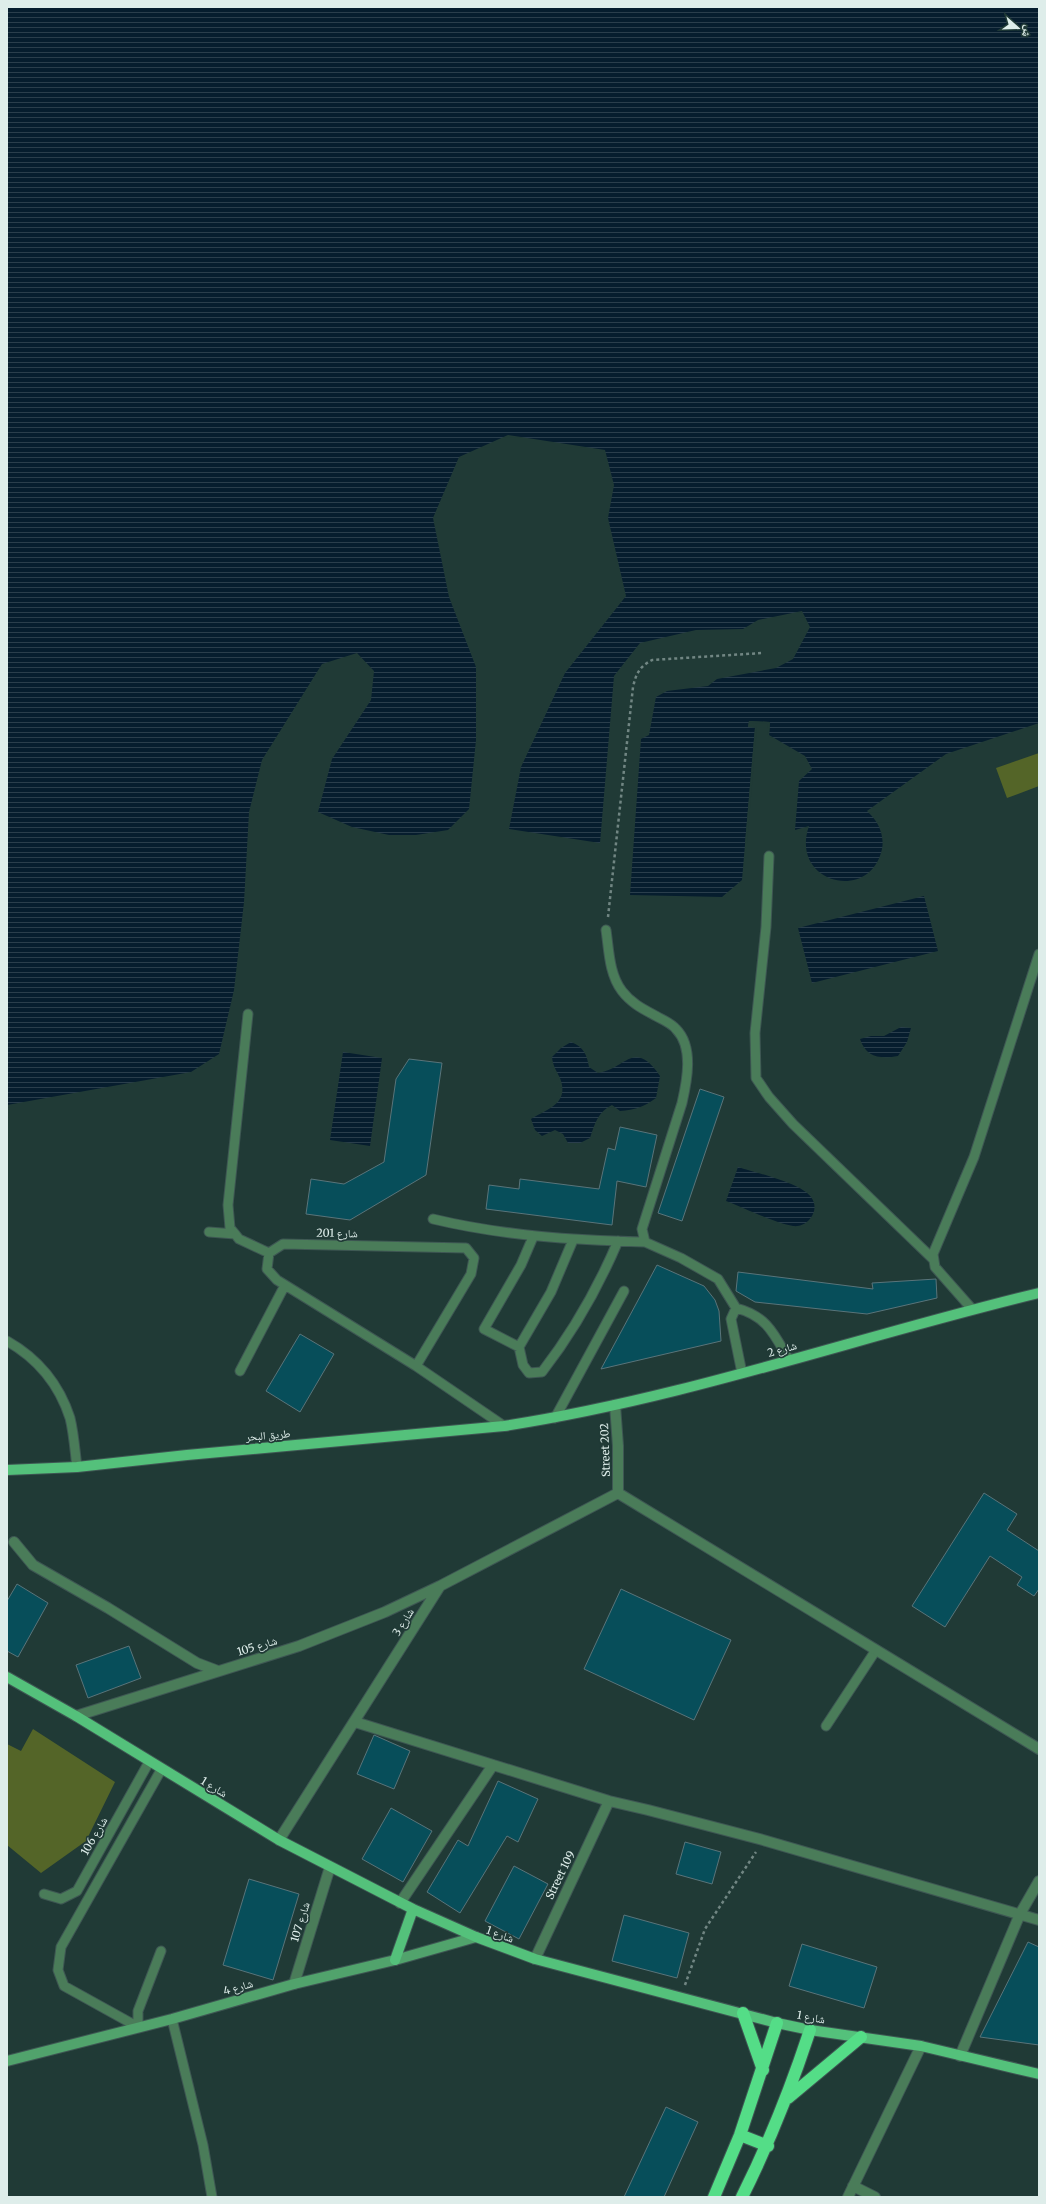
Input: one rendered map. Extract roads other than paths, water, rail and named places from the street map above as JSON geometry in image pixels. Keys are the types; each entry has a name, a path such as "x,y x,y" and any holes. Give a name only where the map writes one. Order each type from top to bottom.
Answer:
{"highway":[{"path":"743,2013 763,2070"},
{"path":"714,2197 740,2135 763,2070 777,2023"},
{"path":"742,2197 768,2146 787,2099 810,2030"},
{"path":"787,2099 861,2037"},
{"path":"740,2135 768,2146"}],"main road":[{"name":"شارع 2","path":"530,1422 615,1405 742,1373 972,1309 1039,1293"},
{"name":"طريق البحر","path":"7,1470 77,1467 187,1455 504,1426 530,1422"},
{"name":"شارع 1","path":"7,1677 76,1716 161,1770 279,1840 400,1903 476,1937 534,1959 777,2023 810,2030 921,2046 1039,2074"},
{"path":"395,1960 413,1909"},
{"name":"شارع 4","path":"7,2061 138,2028 294,1984 395,1960 476,1937"}],"street":[{"name":"Street 202","path":"615,1405 618,1446 618,1493"},
{"path":"440,1586 618,1493 1039,1749"},
{"path":"14,1542 33,1565 108,1608 197,1663 218,1671"},
{"name":"شارع 105","path":"76,1716 299,1646 385,1612 440,1586"},
{"name":"شارع 3","path":"279,1840 440,1586"},
{"path":"355,1722 609,1801 763,1840 1039,1920"},
{"path":"400,1903 493,1765"},
{"name":"Street 109","path":"534,1959 609,1801"},
{"name":"شارع 107","path":"294,1984 330,1867"},
{"path":"960,2056 1020,1914 1039,1881"},
{"path":"848,2197 921,2046"},
{"path":"853,2186 875,2197"}],"lane":[{"path":"769,856 766,927 756,1033 756,1078 769,1097 793,1124 933,1259"},
{"path":"606,930 612,969 622,991 637,1005 678,1030 685,1045 687,1061 682,1103 642,1228 645,1242"},
{"path":"972,1309 935,1267 933,1254 974,1157 1039,954"},
{"path":"248,1014 228,1205 230,1228 239,1239 269,1253 267,1269 285,1285 416,1366 504,1426"},
{"path":"433,1219 496,1232 533,1237 573,1240 645,1242 681,1258 718,1280 736,1308 752,1312 765,1322 789,1360"},
{"path":"209,1232 235,1234"},
{"path":"519,1347 484,1329 521,1265 533,1237"},
{"path":"573,1240 551,1292 519,1347 523,1365 529,1373 542,1372 562,1346 605,1272 618,1241"},
{"name":"شارع 201","path":"269,1253 283,1244 466,1248 474,1258 471,1274 416,1366"},
{"path":"240,1372 285,1285"},
{"path":"555,1418 624,1291"},
{"path":"736,1308 731,1318 742,1373"},
{"path":"7,1341 27,1352 36,1361 57,1390 70,1419 77,1467"},
{"path":"826,1726 876,1650"},
{"name":"شارع 106","path":"44,1894 61,1899 76,1891 149,1762"},
{"path":"161,1770 61,1947 58,1970 64,1986 138,2028 138,2011 161,1951"},
{"path":"172,2019 203,2145 212,2197"}],"water":[{"path":"7,7 1039,7 1039,723 946,754 867,811 875,820 880,830 883,842 882,849 875,866 863,877 848,881 834,880 820,873 810,861 806,846 809,826 795,830 799,781 812,769 805,756 769,735 770,722 749,721 748,727 755,727 742,880 722,897 630,895 641,739 649,735 656,697 667,691 708,686 717,679 776,668 793,659 810,627 802,611 758,620 743,629 696,630 640,643 614,676 600,843 509,829 521,767 565,673 626,596 608,518 614,485 605,450 508,435 459,457 433,518 449,597 476,667 476,740 469,809 448,830 416,835 389,835 352,827 318,812 332,759 371,700 374,671 357,653 322,664 262,760 249,812 244,902 234,990 219,1054 191,1072 7,1105"},
{"path":"924,896 938,951 812,983 798,928"},
{"path":"901,1027 911,1028 907,1042 898,1056 880,1057 870,1054 860,1039 871,1036 884,1036"},
{"path":"571,1042 582,1049 586,1055 589,1067 598,1073 636,1057 643,1059 651,1065 660,1076 656,1098 639,1108 630,1110 620,1111 612,1105 603,1111 598,1118 590,1138 580,1143 568,1143 563,1134 555,1130 542,1136 535,1130 531,1119 550,1108 559,1100 562,1094 562,1087 552,1057 561,1048"},
{"path":"343,1052 382,1058 370,1146 330,1140"},
{"path":"738,1167 788,1183 806,1192 814,1202 815,1207 811,1217 804,1224 793,1226 769,1219 726,1201"}]}
